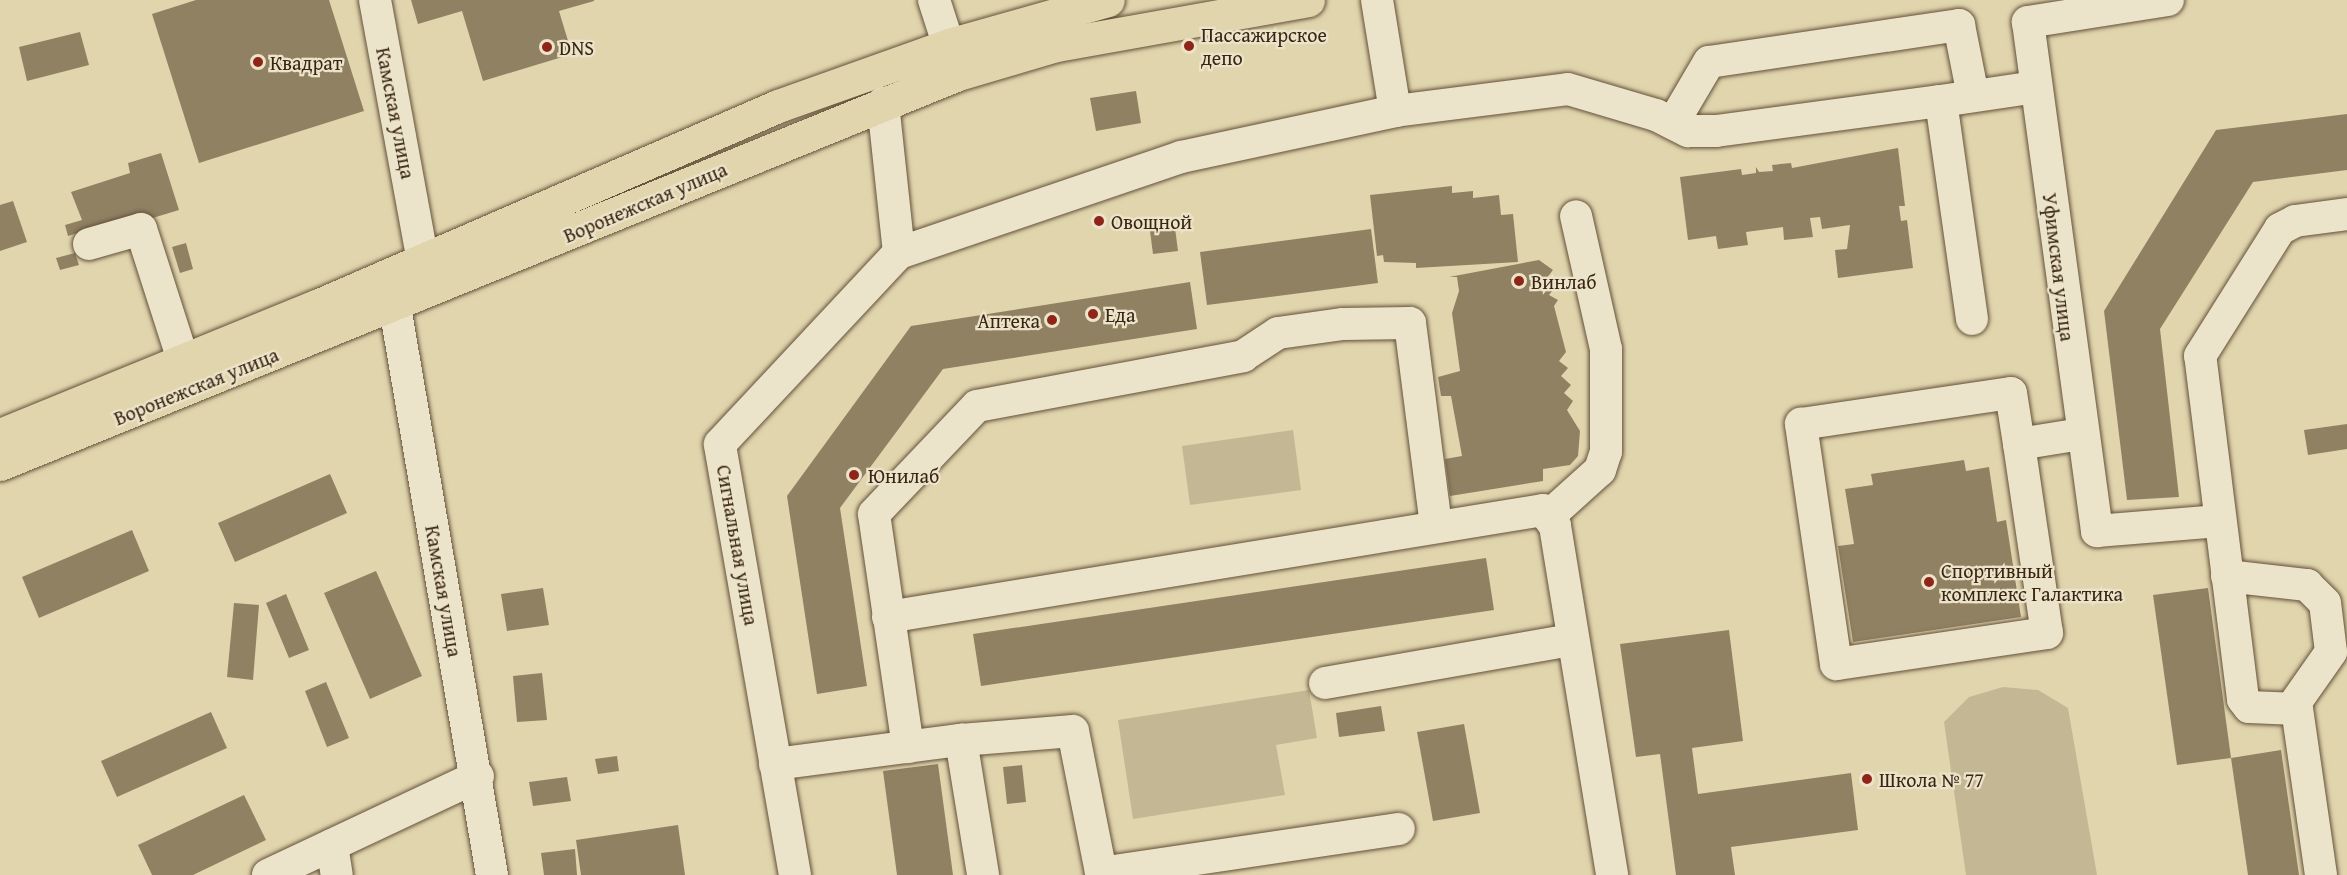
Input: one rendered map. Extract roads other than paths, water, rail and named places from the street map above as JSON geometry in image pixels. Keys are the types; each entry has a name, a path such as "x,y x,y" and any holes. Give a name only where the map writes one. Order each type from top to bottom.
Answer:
{"main road":[{"name":"Воронежская улица","path":"0,435 423,261 778,106 953,60 1108,0"},
{"name":"Воронежская улица","path":"0,464 395,307 883,103 953,60 1056,45 1308,0"}],"street":[{"name":"Камская улица","path":"375,0 423,261"},
{"path":"934,0 953,60"},
{"path":"1377,0 1395,111"},
{"name":"Уфимская улица","path":"2168,0 2028,22 2081,434 2097,531 2219,521"},
{"path":"1672,123 1709,62 1959,25 1973,96"},
{"path":"883,103 899,253 1181,157 1395,111 1568,89 1672,123 1688,131 1716,131 2036,87"},
{"path":"1941,101 1972,319"},
{"path":"2293,706 2245,704 2219,521 2203,347 2280,229 2295,221 2347,214"},
{"path":"1550,515 1600,470 1606,452 1606,349 1576,216"},
{"path":"89,244 141,229 183,360"},
{"name":"Сигнальная улица","path":"792,875 720,444 899,253"},
{"name":"Камская улица","path":"395,307 478,776 492,875"},
{"path":"908,747 874,514 977,406 1243,356 1278,333 1343,324 1410,323 1436,526"},
{"path":"2011,393 2019,444 2047,633 1836,664 1801,424 2011,393"},
{"path":"2019,444 2081,434"},
{"path":"888,617 1534,510 1550,515"},
{"path":"1550,515 1612,875"},
{"path":"2227,576 2307,585 2325,603 2331,652 2293,706 2320,875"},
{"path":"1324,684 1572,640"},
{"path":"775,764 1065,728 1073,731 1101,873 1399,829"},
{"path":"961,740 983,875"},
{"path":"268,875 334,860 478,776"}],"place":[{"name":"Пассажирское депо","path":"1189,46"},
{"name":"DNS","path":"547,47"},
{"name":"Квадрат","path":"258,62"},
{"name":"Овощной","path":"1099,221"},
{"name":"Винлаб","path":"1519,281"},
{"name":"Еда","path":"1093,314"},
{"name":"Аптека","path":"1052,320"},
{"name":"Юнилаб","path":"854,475"},
{"name":"Спортивный комплекс Галактика","path":"1929,582"},
{"name":"Школа № 77","path":"1867,779"}]}
